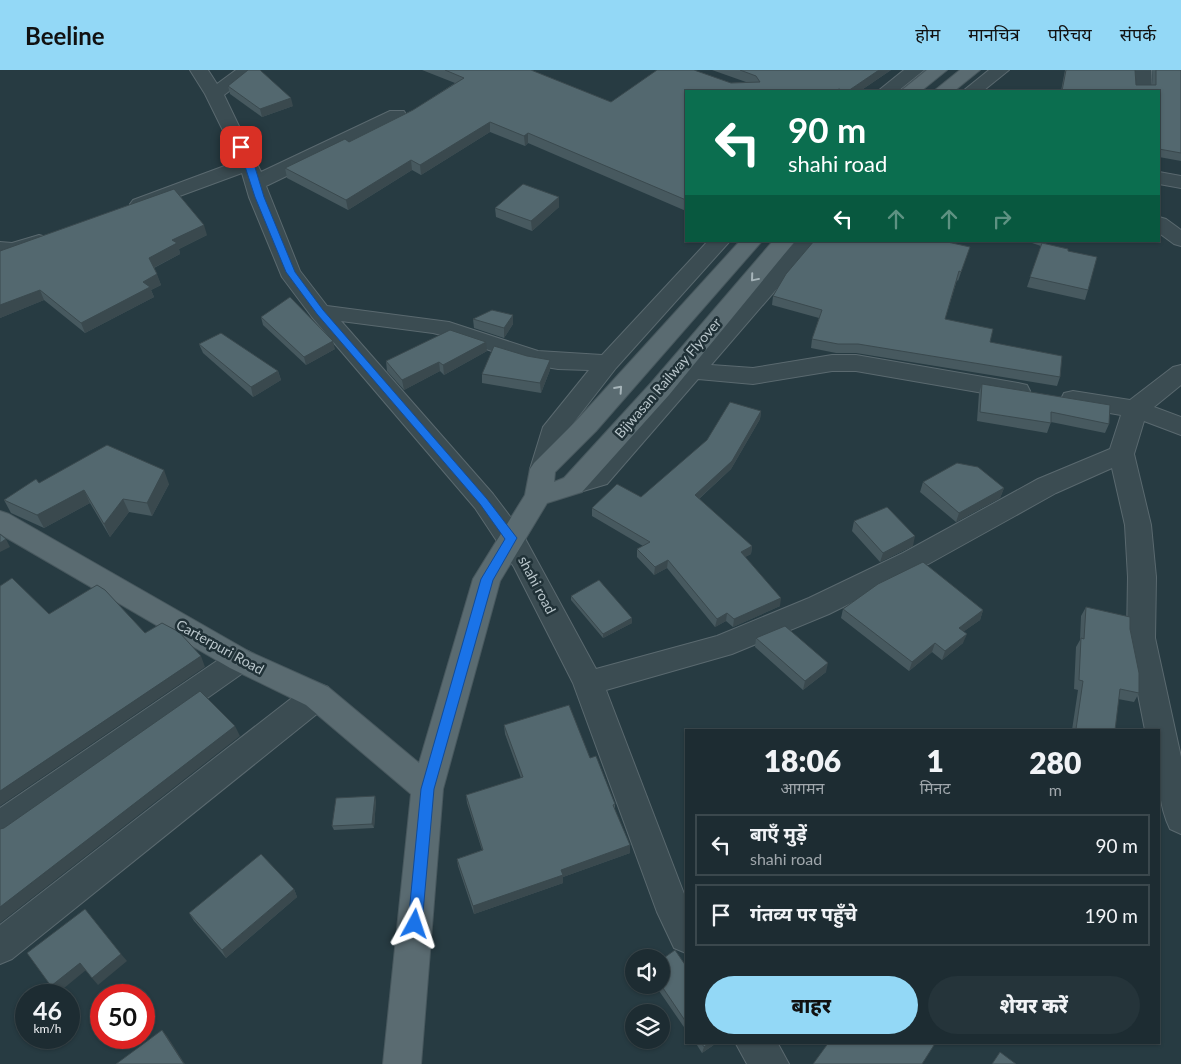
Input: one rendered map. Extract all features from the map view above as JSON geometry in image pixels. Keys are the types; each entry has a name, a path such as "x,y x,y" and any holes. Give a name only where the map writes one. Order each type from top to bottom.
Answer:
{"main road":[{"path":"911,90 938,70"},
{"path":"944,90 971,70"},
{"name":"Bijwasan Railway Flyover","path":"543,469 587,425 751,242"},
{"name":"Bijwasan Railway Flyover","path":"573,485 660,389 784,242"},
{"path":"402,1064 427,789 487,579 538,496 543,469"},
{"path":"538,496 573,485"},
{"name":"Carterpuri Road","path":"0,521 240,660 317,696 427,789"}],"street":[{"name":"shahi road","path":"199,70 214,94 252,173 290,272 320,312 484,501 511,538 588,684 663,884 685,934"},
{"path":"214,94 248,70"},
{"path":"887,90 915,70"},
{"path":"973,90 1000,70"},
{"path":"1142,70 1143,90"},
{"path":"122,211 252,173 397,115"},
{"path":"1160,178 1181,182"},
{"path":"1160,224 1181,240"},
{"path":"0,248 13,250 59,234"},
{"path":"543,469 552,433 608,363 719,242"},
{"path":"573,485 598,477 807,242"},
{"path":"320,312 446,328 470,334 494,345 531,356 572,362 608,363"},
{"path":"694,371 753,376 832,363 856,363 1135,409 1181,426"},
{"path":"1181,373 1135,409 1121,454 1138,525 1142,577 1141,638 1157,708 1168,772 1181,819"},
{"path":"588,684 722,646 818,606 913,560 1047,486 1121,454"},
{"path":"0,826 240,660"},
{"path":"0,947 317,696"},
{"path":"755,1044 770,1064"}],"building":[{"path":"248,70 260,70 291,98 260,109 228,86"},
{"path":"445,70 531,70 611,102 657,70 694,70 731,83 760,82 756,76 740,70 879,70 849,90 685,90 685,200 528,133 524,136 490,122 420,165 411,160 346,200 285,168 345,139 349,142 413,110 464,78"},
{"path":"1066,70 1135,70 1136,85 1156,85 1156,70 1181,70 1181,153 1160,149 1160,90 1062,90"},
{"path":"523,184 559,197 531,221 495,208"},
{"path":"174,189 204,225 172,240 177,243 149,258 157,274 143,282 150,287 81,323 40,290 0,305 0,251"},
{"path":"813,242 948,242 970,247 961,272 959,271 945,319 993,329 990,342 1062,356 1060,377 858,344 838,344 812,339 822,310 773,296 786,274"},
{"path":"1042,243 1097,257 1088,290 1030,277"},
{"path":"290,297 333,341 304,357 261,317"},
{"path":"492,310 513,315 504,328 473,319"},
{"path":"450,330 486,342 443,365 439,362 402,380 386,361"},
{"path":"221,333 278,371 251,387 199,344"},
{"path":"494,346 527,356 550,360 540,383 482,374"},
{"path":"982,384 1110,405 1109,424 1051,412 1051,423 980,412"},
{"path":"730,402 761,411 732,461 695,495 752,546 741,552 781,598 734,619 727,613 717,619 668,560 655,567 637,549 650,542 592,508 617,484 641,497 707,440"},
{"path":"107,445 164,470 147,503 123,499 104,524 84,490 37,515 4,500 36,479 39,483"},
{"path":"957,463 978,467 1004,488 959,513 923,482"},
{"path":"887,507 915,536 883,553 854,521"},
{"path":"0,534 6,539 0,543"},
{"path":"923,562 983,610 959,628 967,634 945,651 935,643 912,662 843,609 878,584"},
{"path":"12,578 49,614 97,585 105,590 145,633 162,623 179,632 201,656 0,791 0,586"},
{"path":"599,580 632,618 603,634 571,596"},
{"path":"1086,607 1130,617 1130,629 1139,673 1139,693 1120,689 1115,729 1076,729 1083,681 1079,680 1081,638 1084,639"},
{"path":"785,626 828,663 805,681 756,638"},
{"path":"200,691 235,726 0,907 0,829"},
{"path":"569,705 590,758 596,756 615,804 613,805 630,845 561,870 563,875 473,906 457,859 483,850 466,795 523,777 504,725"},
{"path":"375,796 372,824 332,826 336,798"},
{"path":"261,854 294,889 222,950 189,913"},
{"path":"85,909 121,954 92,978 80,963 54,984 50,984 27,953"},
{"path":"675,950 685,965 685,1021 667,994 670,994 670,954"},
{"path":"162,1030 184,1064 116,1064 136,1049 155,1049 155,1035"},
{"path":"828,1044 935,1044 922,1064 813,1064"},
{"path":"1000,1052 1016,1064 992,1064"}],"route":[{"path":"241,147 250,164 259,197 290,272 320,312 484,501 511,538 487,579 427,789 415,924"}]}
